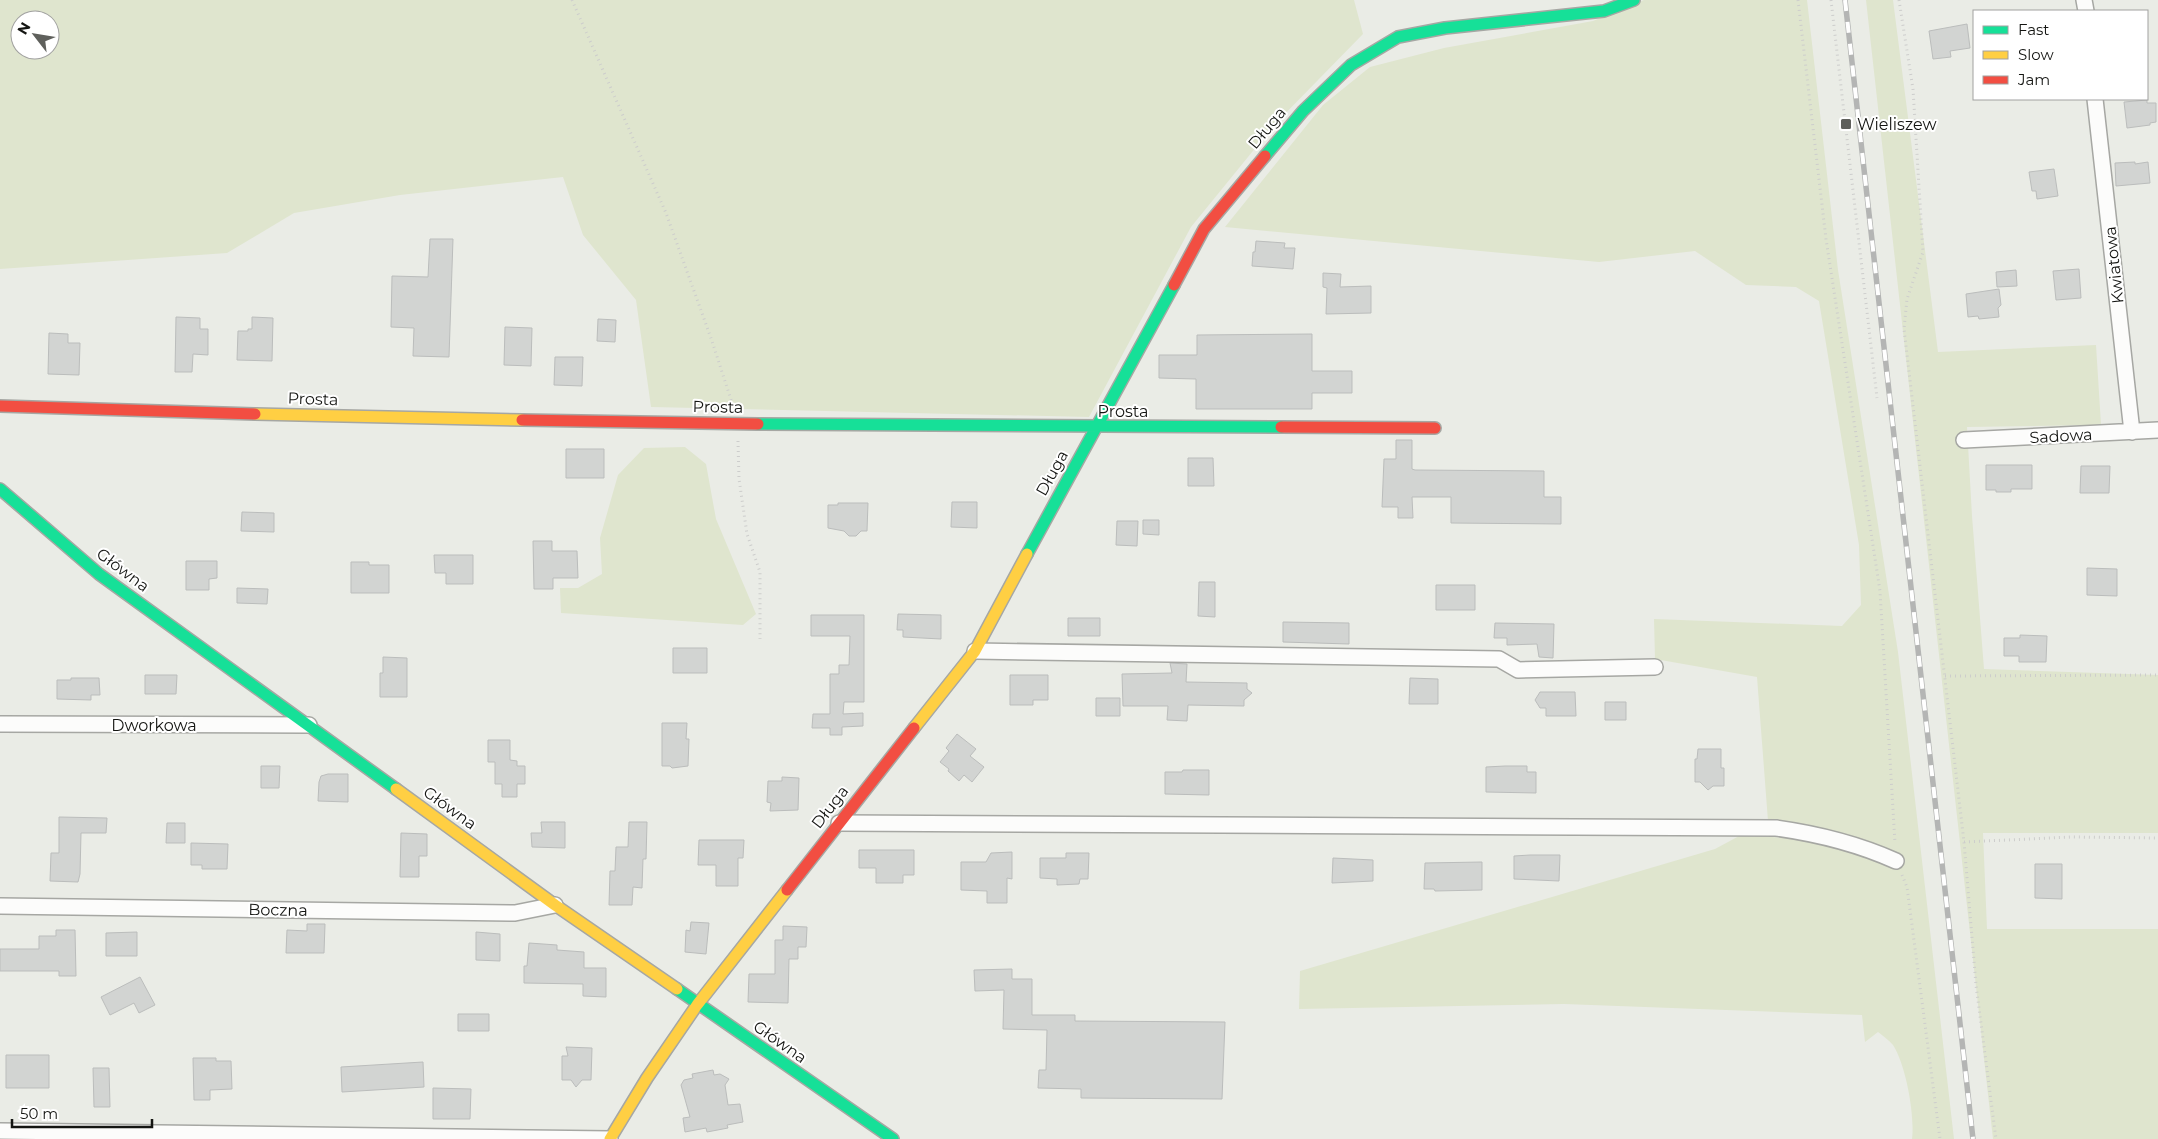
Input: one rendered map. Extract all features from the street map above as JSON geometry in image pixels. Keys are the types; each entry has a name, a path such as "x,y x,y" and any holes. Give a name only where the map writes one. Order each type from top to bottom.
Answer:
{"street":[{"name":"Długa","path":"610,1139 647,1078 697,1005 838,823 975,651 1204,229 1303,111 1350,65 1398,37 1445,28 1604,11 1634,0"},
{"name":"Kwiatowa","path":"2095,100 2132,432"},
{"name":"Prosta","path":"0,406 406,418 1096,427 1435,428"},
{"name":"Sadowa","path":"1964,440 2158,430"},
{"name":"Główna","path":"0,489 99,574 555,905 893,1139"},
{"path":"975,651 1499,659 1518,670 1655,667"},
{"name":"Dworkowa","path":"0,724 309,725"},
{"path":"838,823 1776,828 1824,836 1872,850 1896,862"},
{"name":"Boczna","path":"0,906 515,913 555,905"},
{"path":"0,1131 610,1139"}],"path":[{"path":"572,0 666,213 712,341 738,423 739,479 747,534 760,572 760,639"},
{"path":"1798,0 1826,239 1880,591 1896,862 1907,887 1940,1139"},
{"path":"1831,0 1877,398"},
{"path":"1899,0 1913,89 1922,252 1906,299 1904,329 1964,842 1976,985 1996,1139"},
{"path":"1945,676 2158,675"},
{"path":"1964,842 2072,838 2158,838"}],"green space":[{"path":"0,0 1354,0 1363,34 1274,125 1191,227 1089,417 651,407 636,300 583,235 563,177 400,195 294,213 227,253 0,269"},
{"path":"1644,0 1807,0 1838,270 1898,652 1954,1139 1912,1139 1911,1104 1906,1077 1898,1054 1893,1045 1878,1032 1865,1042 1862,1015 1564,1004 1299,1009 1300,971 1715,849 1741,835 1789,838 1839,847 1890,866 1892,852 1863,839 1832,831 1768,821 1757,677 1655,659 1654,619 1842,626 1861,605 1859,545 1819,301 1796,287 1746,285 1695,251 1599,262 1225,227 1323,105 1370,67 1444,48 1593,21"},
{"path":"1866,0 1893,0 1938,352 2096,345 2101,425 1967,427 1984,669 2158,675 2158,833 1983,833 1987,929 2158,929 2158,1139 1993,1139"},
{"path":"685,447 706,464 716,519 756,614 743,625 561,613 560,588 578,588 602,574 600,538 618,475 644,448"}],"building":[{"path":"1967,24 1970,48 1950,51 1951,57 1933,59 1929,31"},
{"path":"2147,100 2147,103 2156,103 2156,122 2150,123 2150,125 2127,128 2124,102"},
{"path":"2135,162 2135,164 2148,162 2150,183 2116,186 2115,163"},
{"path":"2054,169 2058,196 2037,199 2036,191 2032,191 2029,172"},
{"path":"430,239 453,239 449,357 413,356 414,328 391,327 392,276 428,277"},
{"path":"1256,241 1285,243 1284,248 1295,248 1293,269 1252,266"},
{"path":"2079,269 2081,298 2056,300 2053,271"},
{"path":"2016,270 2017,286 1997,287 1996,272"},
{"path":"1323,273 1341,274 1340,287 1371,286 1371,313 1326,314 1327,288 1323,287"},
{"path":"1999,289 2001,305 1998,308 1999,317 1979,319 1978,316 1968,317 1966,294"},
{"path":"176,317 200,318 200,329 208,329 208,355 193,354 192,372 175,372"},
{"path":"252,317 273,318 272,361 237,360 238,331 252,329"},
{"path":"598,319 616,320 615,342 597,341"},
{"path":"505,327 532,328 531,366 504,365"},
{"path":"49,333 68,334 68,343 80,343 79,375 48,374"},
{"path":"1312,334 1312,371 1352,371 1352,393 1312,393 1312,409 1196,409 1196,379 1159,378 1159,355 1197,355 1197,335"},
{"path":"555,357 583,357 582,386 554,385"},
{"path":"1396,440 1412,440 1412,469 1415,470 1544,471 1544,497 1561,497 1561,524 1451,523 1451,497 1412,497 1413,518 1398,518 1398,507 1382,507 1384,459 1396,459"},
{"path":"566,449 604,449 604,478 566,478"},
{"path":"1188,458 1213,458 1214,486 1188,486"},
{"path":"1986,465 2032,465 2032,489 2011,489 2011,492 1986,490"},
{"path":"2081,466 2110,466 2109,493 2080,493"},
{"path":"952,502 977,502 977,528 951,527"},
{"path":"838,503 868,503 867,531 861,531 856,536 849,536 844,531 828,528 828,505 838,505"},
{"path":"242,512 274,513 274,532 241,531"},
{"path":"1143,520 1159,520 1159,535 1143,534"},
{"path":"1117,521 1138,521 1137,546 1116,545"},
{"path":"533,541 552,541 552,551 577,551 578,578 553,578 553,589 534,589"},
{"path":"434,555 473,555 473,584 446,584 446,573 435,573"},
{"path":"186,561 217,561 217,578 209,579 209,590 186,590"},
{"path":"351,562 369,562 369,565 389,565 389,593 351,593"},
{"path":"2087,568 2117,569 2117,596 2087,595"},
{"path":"1199,582 1215,582 1215,617 1198,616"},
{"path":"1436,585 1475,585 1475,610 1436,610"},
{"path":"237,588 268,589 267,604 237,603"},
{"path":"898,614 941,615 941,639 903,637 903,630 897,630"},
{"path":"811,615 864,615 864,702 844,702 843,714 863,713 863,726 842,727 842,735 830,735 830,728 812,728 813,714 830,714 830,674 839,674 839,665 849,665 850,636 811,636"},
{"path":"1068,618 1100,618 1100,636 1068,636"},
{"path":"1283,622 1349,623 1349,644 1283,642"},
{"path":"1495,623 1554,624 1553,658 1539,657 1537,644 1507,645 1507,638 1494,638"},
{"path":"2020,635 2047,636 2046,662 2019,662 2019,656 2004,656 2004,638 2020,638"},
{"path":"673,648 707,648 707,673 673,673"},
{"path":"383,657 407,658 407,697 380,697 380,673 383,673"},
{"path":"1170,663 1187,664 1186,682 1247,683 1247,689 1252,693 1244,700 1244,706 1188,705 1187,721 1167,720 1168,706 1123,706 1122,674 1172,673"},
{"path":"145,675 177,675 176,694 145,694"},
{"path":"1010,675 1048,675 1048,700 1033,700 1033,705 1010,705"},
{"path":"71,678 99,678 100,695 91,695 91,700 57,699 57,680 71,680"},
{"path":"1410,678 1438,679 1438,704 1409,704"},
{"path":"1540,692 1575,692 1576,716 1546,716 1546,708 1540,708 1535,700"},
{"path":"1096,698 1120,698 1120,716 1096,716"},
{"path":"1605,702 1626,702 1626,720 1605,720"},
{"path":"662,723 687,723 686,739 689,739 688,766 672,768 670,766 662,766"},
{"path":"957,734 976,749 970,756 984,767 972,782 964,775 959,781 940,762 949,751 946,748"},
{"path":"488,740 510,740 510,760 517,761 517,766 525,766 525,784 517,784 517,797 502,797 502,784 495,784 495,762 488,762"},
{"path":"1698,749 1721,749 1721,768 1724,768 1724,786 1713,786 1708,790 1700,782 1695,782 1695,759 1697,759"},
{"path":"261,766 280,766 279,788 261,788"},
{"path":"1527,766 1527,772 1536,772 1536,793 1486,792 1486,767"},
{"path":"1183,770 1209,770 1209,795 1165,794 1165,772 1182,772"},
{"path":"348,774 348,802 318,801 321,776"},
{"path":"782,777 799,778 798,810 770,811 771,803 767,802 768,781 782,781"},
{"path":"59,817 107,818 106,833 81,833 80,874 78,882 50,881 51,853 59,853"},
{"path":"541,822 565,822 565,848 532,847 531,833 542,833"},
{"path":"629,822 647,822 646,859 643,859 642,888 633,887 632,905 609,905 610,871 615,871 616,847 628,847"},
{"path":"167,823 185,823 185,843 166,843"},
{"path":"401,833 427,834 427,856 419,856 419,877 400,877"},
{"path":"699,840 744,840 743,858 738,858 738,886 716,886 716,865 698,865"},
{"path":"191,843 228,844 227,869 202,869 202,865 191,865"},
{"path":"859,850 914,850 914,875 903,875 903,883 876,883 876,868 859,868"},
{"path":"1012,852 1012,879 1007,878 1007,903 987,903 987,891 961,890 961,862 986,862 991,853"},
{"path":"1066,853 1089,853 1088,879 1080,879 1079,884 1057,885 1057,879 1040,878 1040,858 1066,858"},
{"path":"1560,855 1559,881 1514,879 1514,856"},
{"path":"1333,858 1373,860 1373,881 1332,883"},
{"path":"1482,862 1482,890 1435,891 1434,889 1424,889 1425,863"},
{"path":"2035,864 2062,864 2062,899 2035,898"},
{"path":"691,922 709,923 706,954 685,952 686,930 690,931"},
{"path":"307,924 325,924 324,953 286,953 287,930 307,931"},
{"path":"783,926 807,927 806,947 798,947 798,959 789,959 788,1003 748,1002 749,974 775,974 775,940 783,940"},
{"path":"56,930 75,930 76,976 59,976 59,971 0,971 0,949 39,949 39,936 56,936"},
{"path":"137,932 137,956 106,956 106,933"},
{"path":"476,932 500,934 500,961 476,960"},
{"path":"529,943 557,945 557,950 584,952 584,968 606,968 606,997 583,996 583,984 524,983 524,966 527,966"},
{"path":"1012,969 1012,979 1032,979 1032,1015 1075,1015 1075,1021 1225,1022 1222,1099 1081,1098 1081,1089 1038,1088 1039,1070 1046,1070 1047,1030 1003,1029 1004,990 975,991 974,970"},
{"path":"140,977 155,1005 139,1013 134,1003 110,1015 101,997"},
{"path":"458,1014 489,1014 489,1031 458,1031"},
{"path":"566,1047 592,1048 591,1080 582,1080 576,1087 571,1080 562,1080 562,1056 568,1056"},
{"path":"6,1055 49,1055 49,1088 6,1088"},
{"path":"193,1058 216,1058 216,1061 231,1061 232,1089 210,1090 210,1100 194,1100"},
{"path":"423,1062 424,1087 342,1092 341,1067"},
{"path":"93,1068 109,1068 110,1107 94,1107"},
{"path":"713,1070 714,1075 720,1074 729,1079 725,1085 728,1105 740,1104 743,1122 727,1125 728,1128 707,1132 706,1128 685,1132 683,1118 690,1117 681,1085 684,1080 693,1078 692,1074"},
{"path":"433,1088 471,1089 470,1119 433,1119"}],"railway":[{"path":"1845,0 1973,1139"}],"traffic: fast":[{"path":"1265,156 1303,111 1351,65 1398,37 1445,28 1604,11 1634,0"},
{"path":"1027,554 1174,285"},
{"path":"758,424 1281,427"},
{"path":"0,489 99,574 396,789"},
{"path":"677,989 893,1139"}],"traffic: slow":[{"path":"255,414 522,420"},
{"path":"914,728 975,651 1027,554"},
{"path":"396,789 555,905 677,989"},
{"path":"610,1139 647,1078 697,1005 787,890"}],"traffic: jam":[{"path":"1174,285 1204,229 1265,156"},
{"path":"0,406 255,414"},
{"path":"522,420 758,424"},
{"path":"1281,427 1435,428"},
{"path":"787,890 914,728"}],"place":[{"name":"Wieliszew","path":"1846,124"}]}
